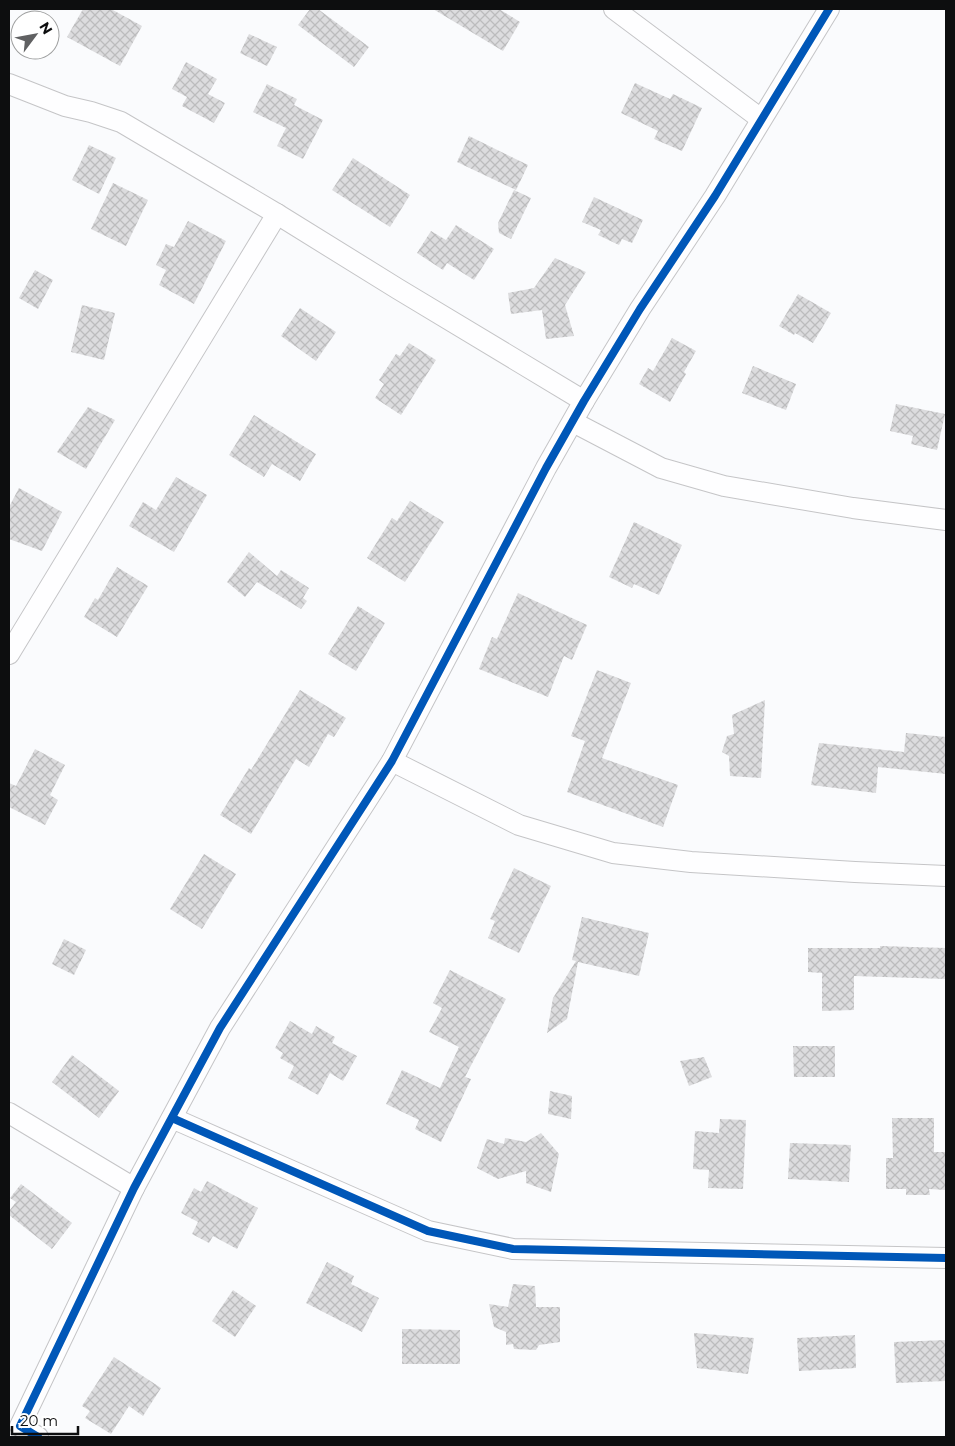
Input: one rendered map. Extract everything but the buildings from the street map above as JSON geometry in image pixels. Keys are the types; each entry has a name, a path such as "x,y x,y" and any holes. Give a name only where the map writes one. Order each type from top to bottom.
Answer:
{"street":[{"path":"614,9 761,119"},
{"path":"38,1437 14,1422 134,1188 220,1028 392,761 546,468 584,401 640,309 715,196 829,9"},
{"path":"9,84 65,106 121,122 277,214 584,401"},
{"path":"9,654 277,214"},
{"path":"573,422 661,468 724,486 853,508 946,520"},
{"path":"392,761 519,825 613,853 691,862 946,876"},
{"path":"9,1113 134,1188"},
{"path":"172,1118 428,1231 513,1249 946,1258"}],"cycle path":[{"path":"38,1437 20,1426 134,1188 220,1028 392,761 546,468 584,401 640,309 715,196 829,9"},
{"path":"172,1118 428,1231 513,1249 946,1258"}]}
